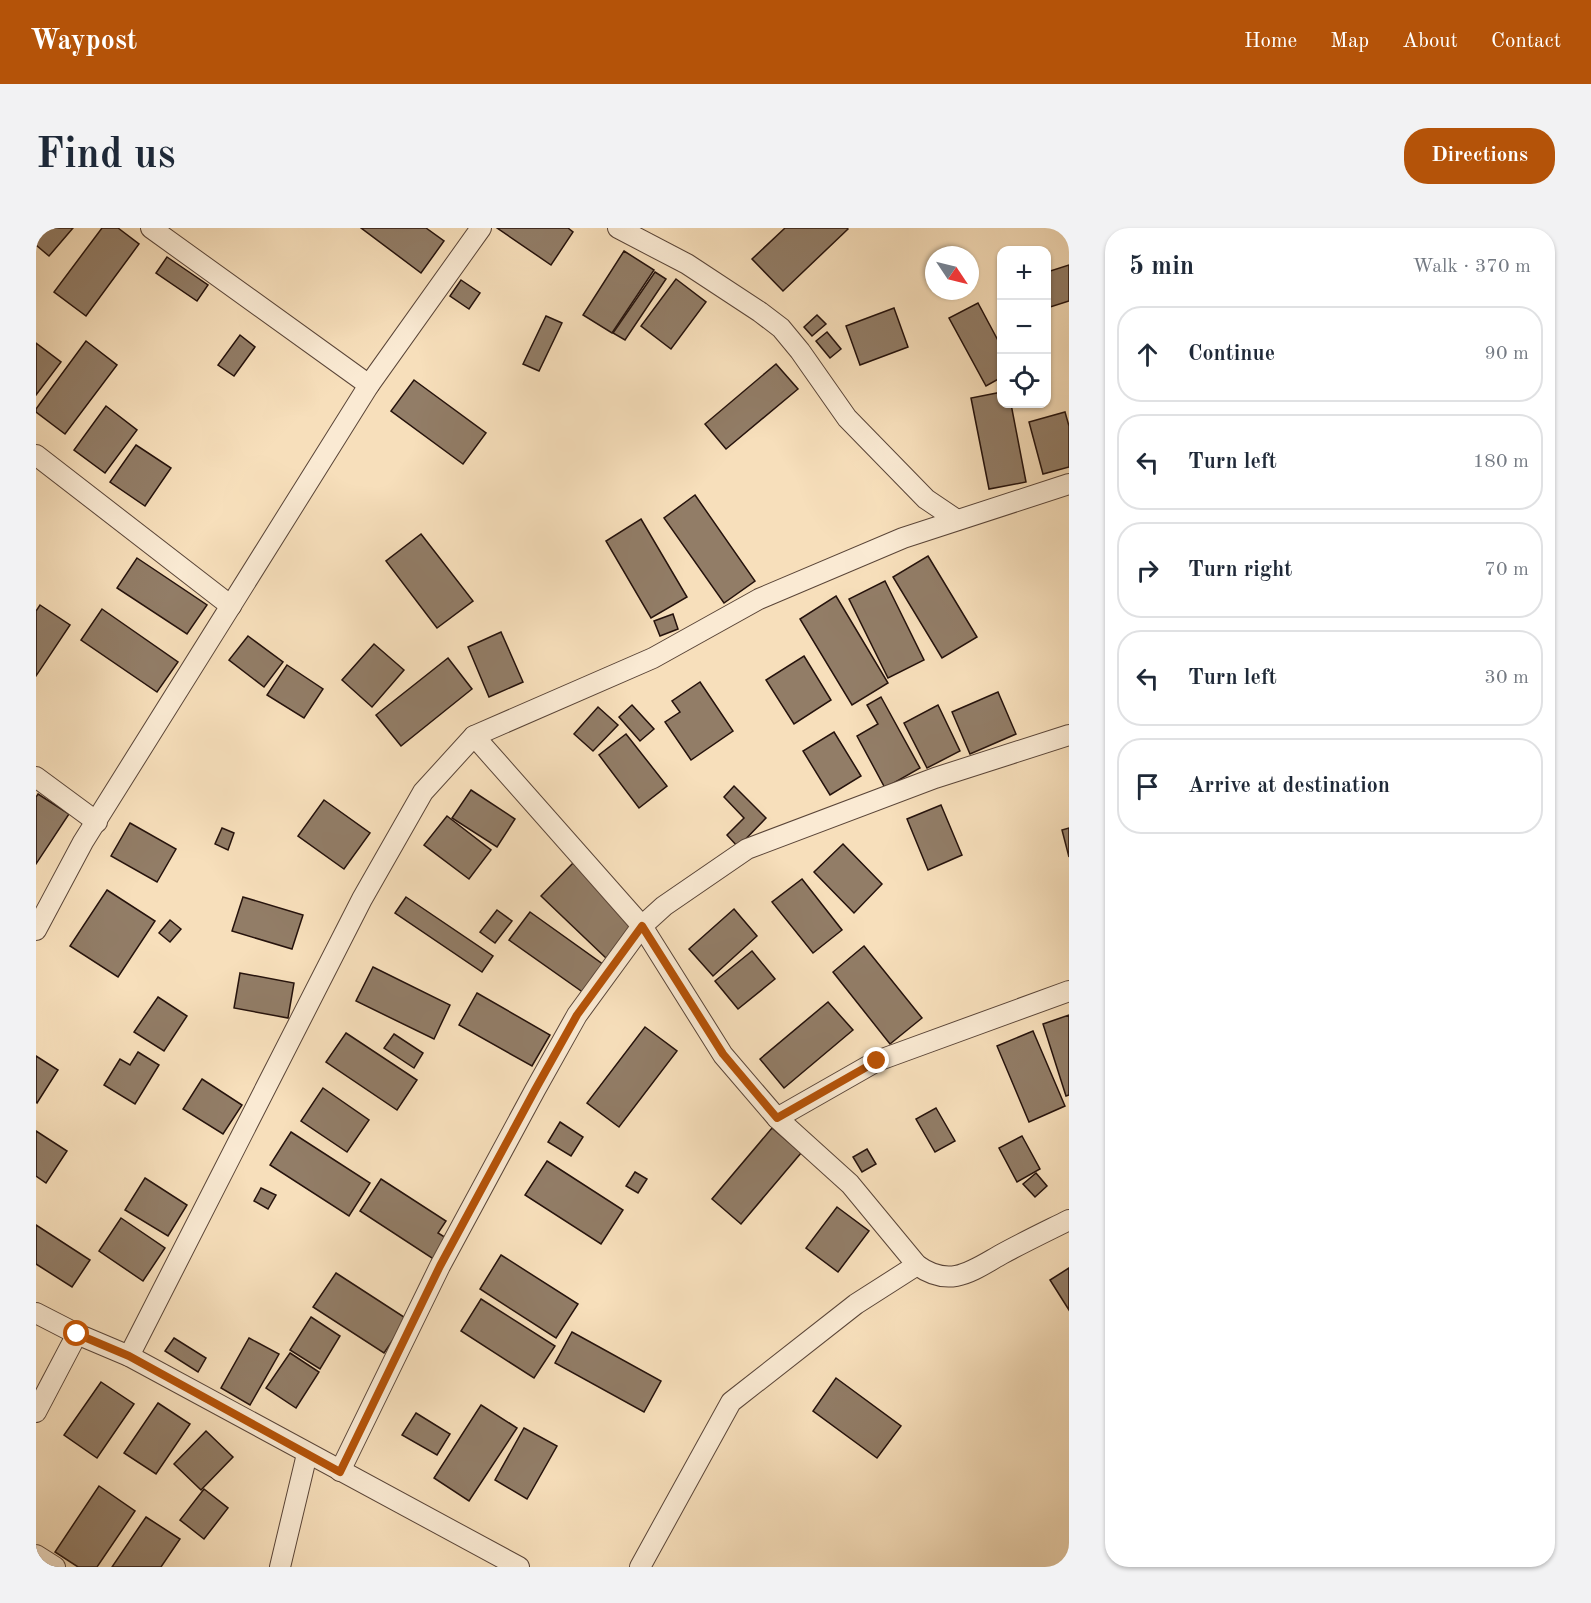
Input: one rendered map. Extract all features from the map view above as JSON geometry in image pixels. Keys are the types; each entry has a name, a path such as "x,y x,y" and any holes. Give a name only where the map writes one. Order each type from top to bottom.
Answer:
{"street":[{"path":"151,228 369,385"},
{"path":"36,930 97,822 369,385 481,228"},
{"path":"618,228 687,264 781,328 847,418 926,499 957,520"},
{"path":"36,455 231,606"},
{"path":"129,1356 362,899 423,792 474,736 653,658 759,599 903,538 1069,484"},
{"path":"340,1472 440,1266 535,1090 577,1015 642,926 664,906 747,849 935,778 1069,735"},
{"path":"474,736 642,926 723,1054 777,1118 850,1184 917,1264 928,1272 945,1277 963,1275 977,1270 1069,1220"},
{"path":"36,777 97,822"},
{"path":"777,1118 877,1061 1069,991"},
{"path":"640,1567 731,1402 856,1304 917,1264"},
{"path":"36,1313 77,1334 129,1356 519,1567"},
{"path":"36,1412 77,1334"},
{"path":"280,1567 307,1454"},
{"path":"36,1555 55,1567"}],"building":[{"path":"36,228 73,228 49,256 36,245"},
{"path":"102,228 118,228 139,244 86,316 54,292"},
{"path":"361,228 426,228 444,241 421,273"},
{"path":"497,228 568,228 573,232 551,265"},
{"path":"785,228 848,229 783,291 752,259"},
{"path":"624,251 654,270 612,333 583,315"},
{"path":"167,257 208,285 197,301 156,273"},
{"path":"1069,265 1069,301 1051,307 1051,300 1051,271"},
{"path":"655,272 666,279 625,340 613,333"},
{"path":"676,279 706,302 671,349 641,326"},
{"path":"461,280 480,293 469,309 450,296"},
{"path":"978,303 997,339 997,380 986,386 949,318"},
{"path":"894,308 908,347 860,365 846,326"},
{"path":"817,315 826,324 812,336 804,327"},
{"path":"546,316 562,323 539,371 523,364"},
{"path":"827,332 841,349 830,358 816,341"},
{"path":"240,335 255,347 234,376 218,365"},
{"path":"86,341 117,365 65,434 36,412 36,409"},
{"path":"36,343 61,362 36,395"},
{"path":"776,364 798,389 726,449 705,424"},
{"path":"414,380 486,433 463,464 391,411"},
{"path":"997,393 997,408 1012,408 1026,482 989,489 971,398"},
{"path":"106,406 137,430 105,473 74,450"},
{"path":"1065,412 1069,426 1069,467 1043,474 1029,422"},
{"path":"136,445 171,468 145,506 110,482"},
{"path":"695,495 755,581 724,603 664,518"},
{"path":"641,519 687,597 651,618 606,541"},
{"path":"421,534 473,601 437,628 386,561"},
{"path":"928,556 977,637 942,658 893,577"},
{"path":"137,558 207,605 187,634 117,588"},
{"path":"885,581 924,660 888,678 849,599"},
{"path":"836,596 888,683 852,705 800,619"},
{"path":"40,605 70,625 36,676 36,611"},
{"path":"102,609 178,662 157,692 81,640"},
{"path":"673,614 678,629 660,636 654,621"},
{"path":"501,632 523,682 489,697 468,647"},
{"path":"248,636 283,662 264,687 229,660"},
{"path":"374,644 404,670 372,707 342,680"},
{"path":"804,656 831,700 794,724 766,680"},
{"path":"448,658 472,689 401,746 376,715"},
{"path":"287,665 323,689 304,718 267,695"},
{"path":"700,682 733,731 691,760 665,722 680,712 672,701"},
{"path":"998,692 1016,734 970,754 952,712"},
{"path":"881,697 920,768 885,788 857,736 878,724 867,705"},
{"path":"632,705 654,729 640,741 619,717"},
{"path":"938,705 960,751 927,768 904,723"},
{"path":"598,707 618,725 593,751 574,734"},
{"path":"834,732 861,776 830,795 803,751"},
{"path":"626,734 667,786 639,808 599,755"},
{"path":"734,786 766,818 738,847 727,835 744,818 724,797"},
{"path":"471,790 515,819 497,847 452,818"},
{"path":"38,794 69,814 36,864 36,797"},
{"path":"324,800 370,833 344,869 298,836"},
{"path":"941,805 962,855 928,870 907,819"},
{"path":"447,816 491,850 469,879 424,845"},
{"path":"130,823 176,849 157,882 111,856"},
{"path":"222,828 234,833 228,850 215,844"},
{"path":"1069,828 1069,857 1062,830"},
{"path":"843,844 882,884 854,913 814,872"},
{"path":"573,863 639,927 607,959 541,896"},
{"path":"802,879 842,930 813,953 772,902"},
{"path":"107,890 155,921 118,977 70,946"},
{"path":"243,897 303,915 292,949 232,931"},
{"path":"406,897 493,956 482,972 395,913"},
{"path":"734,909 757,936 713,976 689,949"},
{"path":"497,910 512,921 495,943 480,932"},
{"path":"530,912 604,965 584,993 509,940"},
{"path":"170,920 181,929 170,942 159,933"},
{"path":"864,946 922,1018 890,1044 833,972"},
{"path":"752,951 775,979 738,1009 715,981"},
{"path":"373,967 450,1005 434,1039 356,1001"},
{"path":"240,973 294,983 288,1018 234,1008"},
{"path":"477,993 550,1035 532,1066 459,1025"},
{"path":"158,997 187,1016 164,1051 134,1032"},
{"path":"828,1002 853,1030 784,1088 760,1059"},
{"path":"1069,1015 1069,1095 1066,1096 1043,1024"},
{"path":"645,1027 677,1051 619,1127 587,1103"},
{"path":"1033,1031 1065,1106 1029,1122 997,1046"},
{"path":"346,1033 417,1080 397,1110 326,1062"},
{"path":"394,1034 423,1053 414,1068 384,1048"},
{"path":"138,1052 159,1065 135,1104 104,1085 120,1059 130,1065"},
{"path":"36,1056 58,1070 37,1103 36,1102"},
{"path":"202,1079 242,1105 223,1134 183,1109"},
{"path":"323,1088 369,1120 347,1152 301,1121"},
{"path":"936,1108 955,1141 935,1152 916,1119"},
{"path":"560,1122 583,1137 571,1156 548,1142"},
{"path":"772,1128 801,1153 741,1224 712,1199"},
{"path":"36,1131 67,1151 46,1183 36,1176"},
{"path":"291,1132 370,1183 349,1216 270,1165"},
{"path":"1022,1136 1040,1169 1017,1182 999,1148"},
{"path":"867,1149 876,1164 862,1172 853,1157"},
{"path":"547,1161 623,1210 601,1244 525,1195"},
{"path":"635,1172 647,1179 638,1193 626,1186"},
{"path":"1036,1173 1047,1186 1035,1197 1023,1184"},
{"path":"145,1178 187,1205 168,1236 125,1210"},
{"path":"381,1179 446,1221 438,1233 451,1241 438,1262 360,1211"},
{"path":"261,1188 276,1195 268,1209 254,1201"},
{"path":"837,1207 869,1231 838,1272 806,1248"},
{"path":"121,1218 165,1248 143,1281 99,1251"},
{"path":"36,1225 90,1260 72,1287 36,1264"},
{"path":"501,1255 578,1304 556,1338 480,1289"},
{"path":"1069,1268 1069,1310 1050,1280"},
{"path":"336,1273 407,1319 384,1353 313,1307"},
{"path":"481,1299 555,1346 534,1378 461,1331"},
{"path":"311,1317 340,1336 320,1369 290,1350"},
{"path":"572,1332 661,1381 644,1412 555,1363"},
{"path":"174,1338 206,1358 198,1372 165,1351"},
{"path":"249,1338 279,1354 250,1405 221,1388"},
{"path":"290,1353 319,1372 296,1408 266,1388"},
{"path":"836,1378 901,1426 877,1458 813,1411"},
{"path":"101,1382 134,1404 97,1458 64,1435"},
{"path":"158,1403 190,1424 156,1474 124,1453"},
{"path":"481,1405 517,1428 469,1501 434,1478"},
{"path":"416,1413 450,1434 437,1455 402,1435"},
{"path":"524,1428 557,1446 527,1499 495,1480"},
{"path":"206,1431 233,1457 201,1490 174,1464"},
{"path":"99,1486 135,1511 97,1567 78,1567 55,1552"},
{"path":"204,1489 228,1508 204,1539 180,1520"},
{"path":"146,1517 180,1539 161,1567 112,1567"}],"route":[{"path":"77,1334 129,1356 340,1472 440,1266 535,1090 577,1015 642,926 723,1054 777,1118 877,1061"}]}
